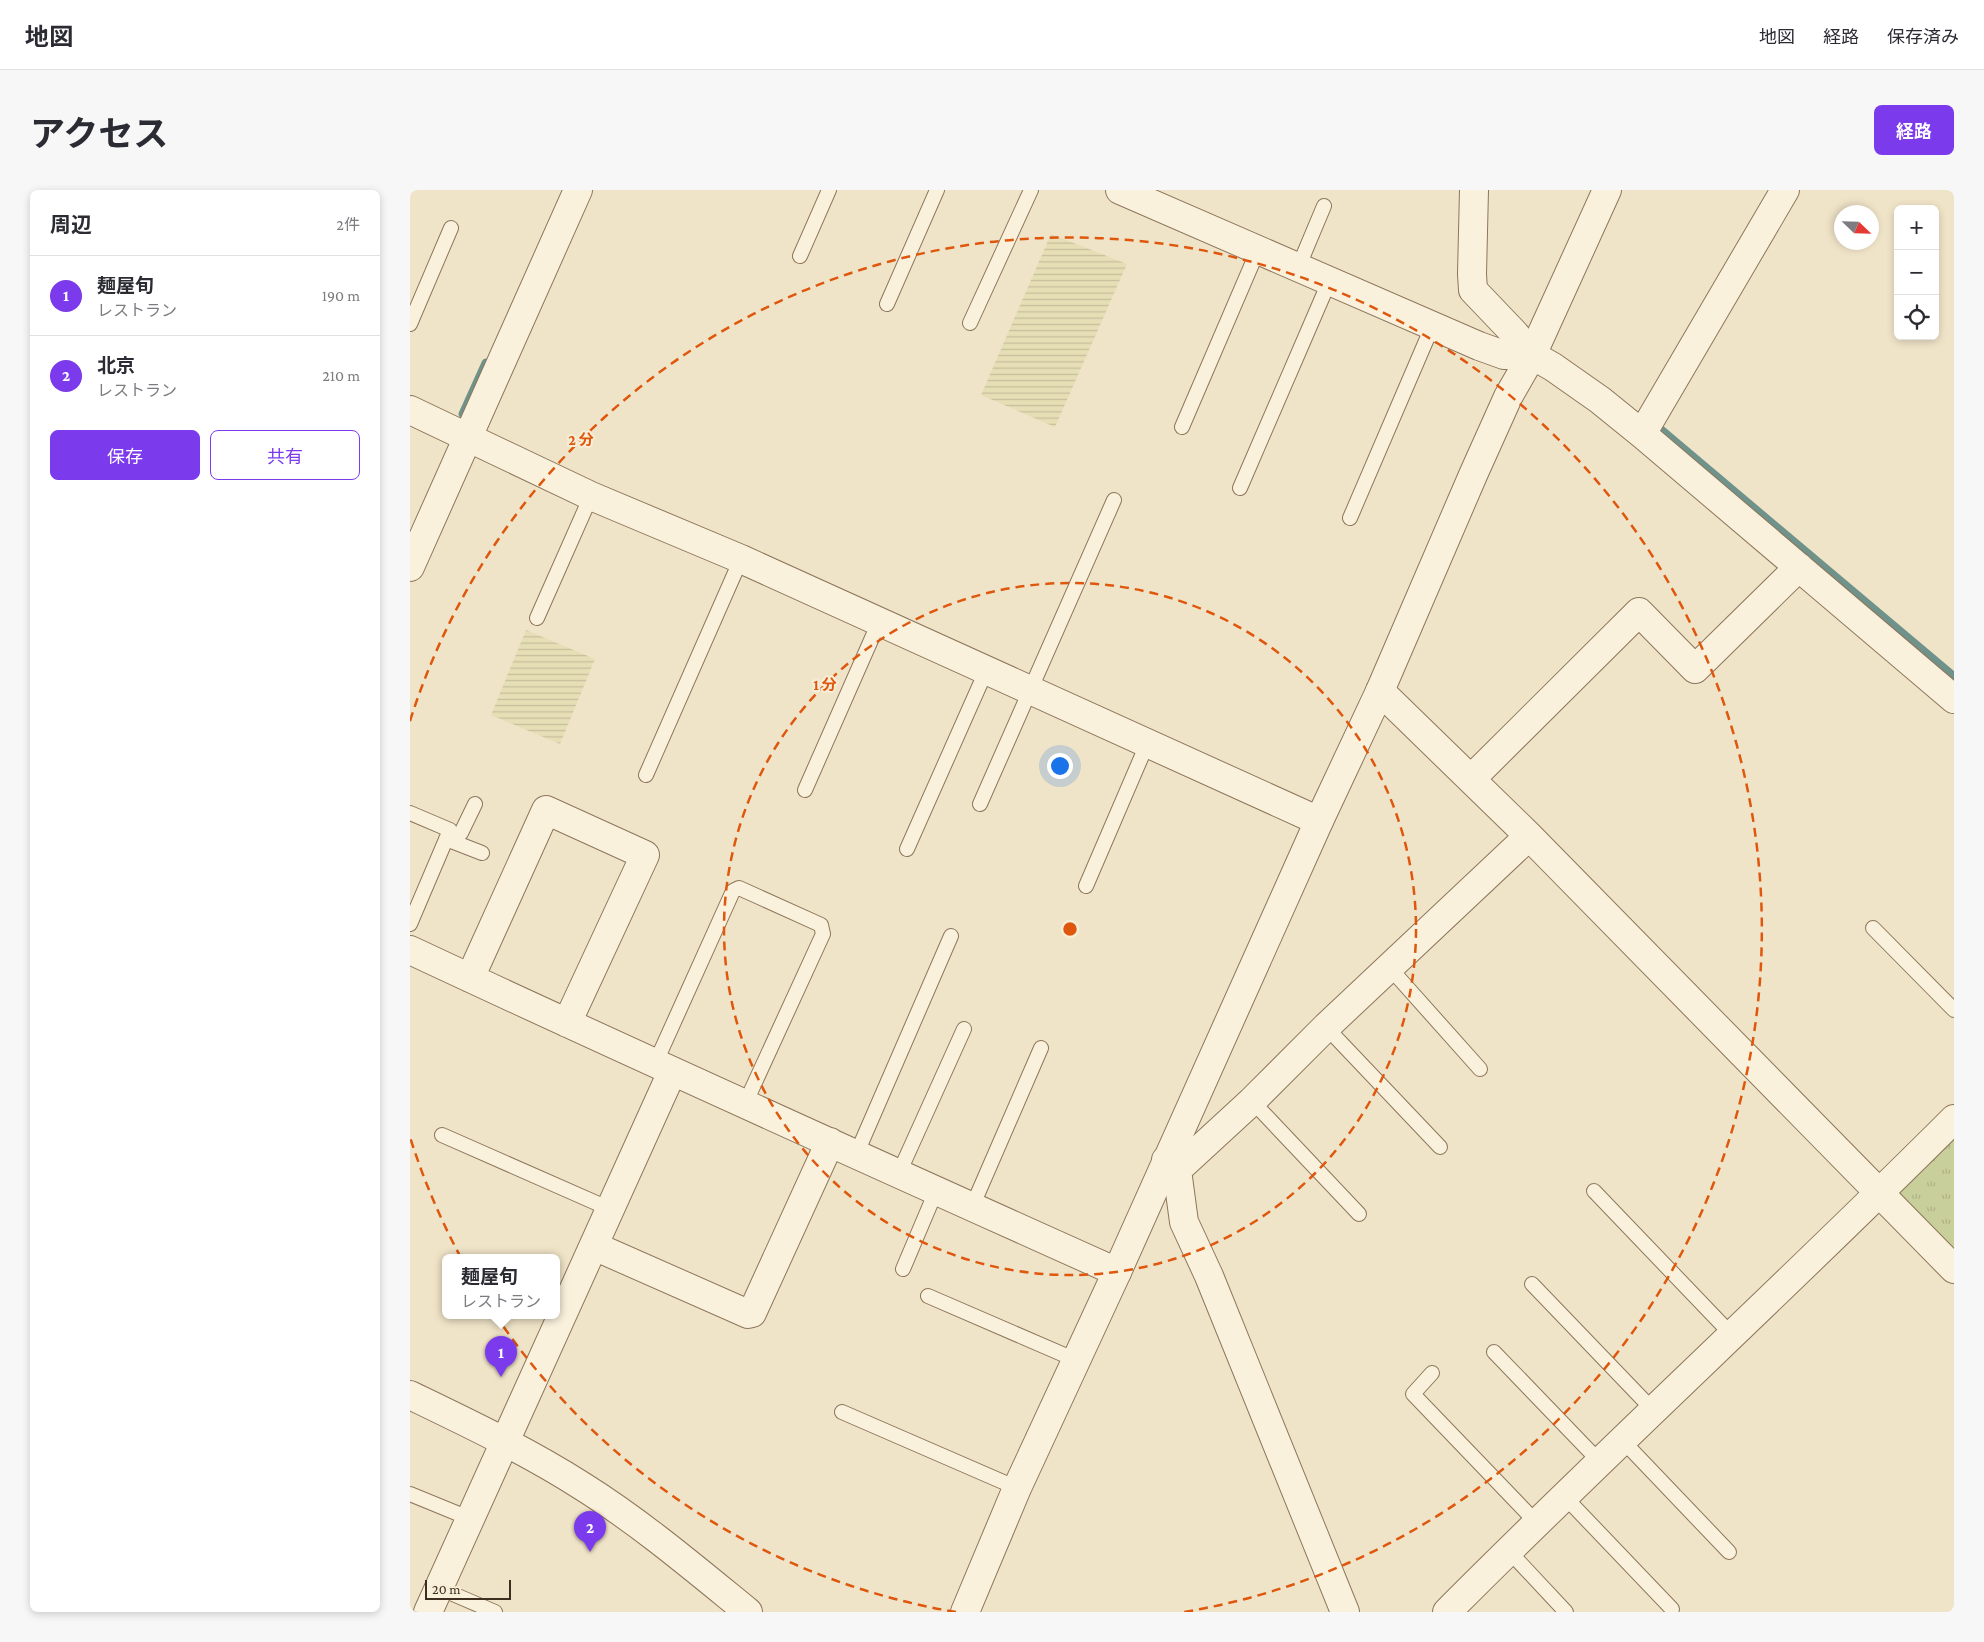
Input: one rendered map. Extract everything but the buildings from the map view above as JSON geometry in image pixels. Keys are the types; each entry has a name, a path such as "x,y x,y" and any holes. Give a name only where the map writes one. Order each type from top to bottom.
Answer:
{"street":[{"path":"410,567 578,190"},
{"path":"1120,190 1156,197 1258,250 1432,327 1504,355 1532,355"},
{"path":"1474,190 1473,290 1532,355 1553,367 1600,400 1642,434 1954,699"},
{"path":"965,1612 1017,1488 1117,1272 1171,1165 1319,822 1380,691 1508,397 1532,355 1607,190"},
{"path":"1642,434 1785,190"},
{"path":"410,410 592,496 741,560 1319,822"},
{"path":"1471,779 1639,612 1695,668 1799,567"},
{"path":"1380,691 1530,836 1954,1269"},
{"path":"470,978 546,810 645,855 567,1023"},
{"path":"1171,1165 1252,1101 1326,1027 1530,836"},
{"path":"410,950 663,1068 1117,1272"},
{"path":"434,1600 610,1209 663,1068"},
{"path":"1447,1612 1536,1522 1881,1193 1954,1119"},
{"path":"594,1246 748,1314 752,1313 830,1142"},
{"path":"1171,1165 1184,1222 1208,1276 1345,1612"},
{"path":"410,1395 506,1442 582,1486 656,1536 748,1612"}],"lane":[{"path":"800,256 829,190"},
{"path":"887,304 937,190"},
{"path":"970,323 1031,190"},
{"path":"1298,268 1324,206"},
{"path":"410,324 451,228"},
{"path":"1182,427 1258,250"},
{"path":"1240,488 1329,282"},
{"path":"1350,518 1432,327"},
{"path":"537,618 592,496"},
{"path":"980,804 1114,500"},
{"path":"646,775 741,560"},
{"path":"805,790 879,622"},
{"path":"907,849 986,671"},
{"path":"1086,886 1147,744"},
{"path":"449,840 461,833 475,804"},
{"path":"410,813 450,830 449,840 410,924"},
{"path":"449,840 482,854"},
{"path":"663,1068 733,891 739,888 821,925 823,934 746,1104"},
{"path":"1873,928 1954,1010"},
{"path":"856,1155 951,936"},
{"path":"1389,968 1480,1069"},
{"path":"1326,1027 1440,1147"},
{"path":"899,1174 964,1029"},
{"path":"972,1207 1042,1048"},
{"path":"1252,1101 1359,1214"},
{"path":"442,1135 610,1209"},
{"path":"903,1269 936,1190"},
{"path":"1594,1191 1732,1335"},
{"path":"1532,1284 1654,1411"},
{"path":"928,1296 1076,1360"},
{"path":"1494,1352 1600,1462"},
{"path":"1432,1373 1413,1394 1536,1522"},
{"path":"842,1412 1017,1488"},
{"path":"1623,1441 1729,1552"},
{"path":"410,1494 471,1519"},
{"path":"1564,1496 1672,1609"},
{"path":"1508,1550 1566,1612"},
{"path":"434,1600 495,1612"}],"shaded area":[{"path":"1051,234 1127,264 1055,427 981,395"},
{"path":"526,630 595,659 560,744 491,715"}],"green space":[{"path":"1954,1135 1954,1254 1894,1193"}],"waterway":[{"path":"463,414 486,363"},
{"path":"1661,430 1954,677"}],"place":[{"name":"麺屋旬","path":"501,1377"},
{"name":"北京","path":"590,1552"}]}
